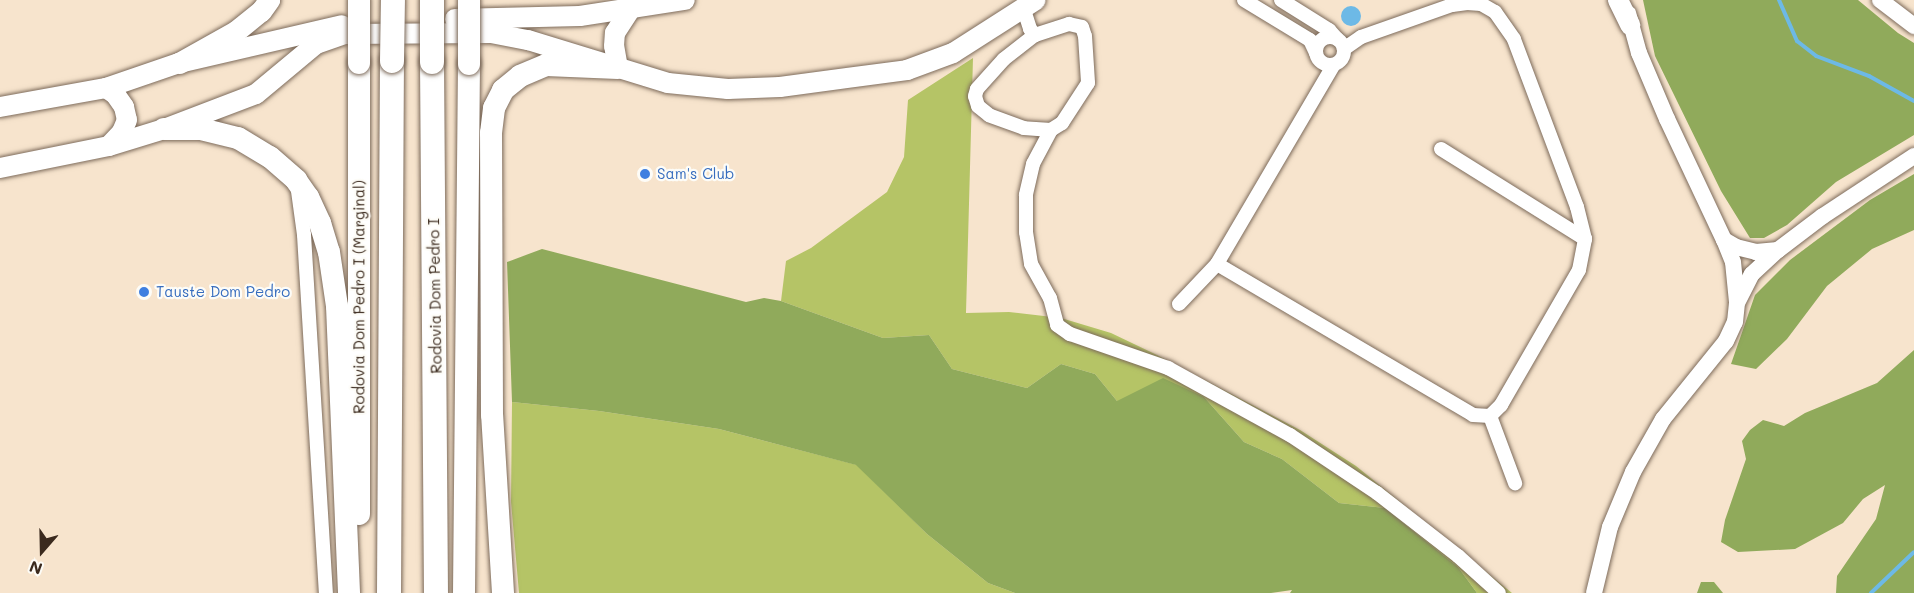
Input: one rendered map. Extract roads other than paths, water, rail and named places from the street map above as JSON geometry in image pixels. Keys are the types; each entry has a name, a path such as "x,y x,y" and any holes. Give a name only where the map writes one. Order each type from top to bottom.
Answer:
{"highway":[{"name":"Rodovia Dom Pedro I (Marginal)","path":"359,0 359,593"},
{"path":"389,593 393,0"},
{"name":"Rodovia Dom Pedro I","path":"432,0 436,593"},
{"name":"Rodovia Dom Pedro I","path":"464,593 469,0"},
{"path":"503,593 492,415 491,133 494,108 503,90 520,76 546,65 618,68"},
{"path":"164,129 201,129 238,138 270,157 296,180 309,197 320,223 329,252 337,306 349,593"}],"main road":[{"path":"179,63 236,31 261,11 269,0"},
{"path":"0,107 106,88 179,63 285,36 354,23 554,18 675,0"},
{"path":"1618,0 1630,25"},
{"path":"0,168 109,146 164,129 256,94 316,44 345,34 445,31 491,33 528,40 668,83 728,89 840,80 907,70 953,53 1022,6"},
{"path":"618,68 614,46 615,33 632,7"},
{"path":"106,88 115,94 124,107 127,120 122,132 109,146"}],"street":[{"path":"1244,0 1310,40 1320,62 1333,66"},
{"path":"1179,304 1217,264 1333,66 1342,59 1342,44 1329,30 1281,0"},
{"path":"1594,593 1610,528 1633,472 1663,419 1726,341 1735,322 1737,302 1733,262 1667,119 1630,25 1626,0"},
{"path":"1880,0 1914,26"},
{"path":"1217,264 1473,415 1490,416 1501,405 1579,270 1585,239 1577,207 1514,39 1495,12 1481,4 1452,5 1342,44"},
{"path":"1022,6 1030,29 1035,35"},
{"path":"1051,130 1024,128 989,115 978,106 975,96 986,76 1035,35 1069,24 1082,27 1085,36 1088,84 1062,123 1051,130 1033,164 1026,195 1026,232 1031,264 1050,298 1057,325 1070,334 1168,368 1290,435 1377,493 1458,556 1500,593"},
{"path":"1316,53 1322,39 1331,37 1342,44"},
{"path":"1441,149 1585,239"},
{"path":"1737,302 1752,274 1778,250 1833,209 1914,156"},
{"path":"296,180 304,235 326,593"},
{"path":"1724,240 1736,247 1756,252 1778,250"},
{"path":"1490,416 1515,483"}],"water":[{"path":"1347,6 1355,6 1361,12 1361,20 1355,26 1347,26 1341,20 1341,12"}],"waterway":[{"path":"1779,0 1797,41 1816,56 1869,76 1914,101"},
{"path":"1871,593 1914,552"}],"place":[{"name":"Sam's Club","path":"645,174"},
{"name":"Tauste Dom Pedro","path":"144,292"}]}
